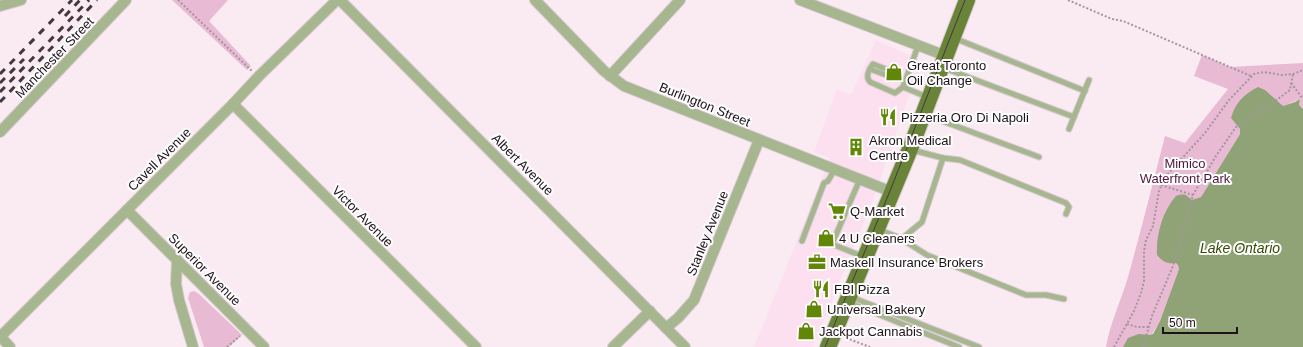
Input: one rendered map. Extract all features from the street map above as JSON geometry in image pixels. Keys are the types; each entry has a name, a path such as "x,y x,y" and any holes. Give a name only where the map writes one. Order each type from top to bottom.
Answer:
{"main road":[{"path":"828,347 910,149 968,0"}],"street":[{"path":"0,6 21,0"},
{"name":"Manchester Street","path":"0,132 126,0"},
{"name":"Cavell Avenue","path":"0,337 233,104 259,76 337,0"},
{"name":"Albert Avenue","path":"340,0 585,244 685,347"},
{"name":"Burlington Street","path":"535,0 610,76 624,86 758,140 860,178 892,192"},
{"path":"610,76 680,0"},
{"path":"800,0 918,46 944,62"},
{"name":"Victor Avenue","path":"233,104 476,347"},
{"name":"Stanley Avenue","path":"666,328 678,318 694,300 758,140"},
{"name":"Superior Avenue","path":"127,210 264,347"},
{"path":"177,260 176,284 179,300 193,347"},
{"path":"613,347 650,311"},
{"path":"0,337 10,347"}],"lane":[{"path":"953,38 1085,91"},
{"path":"887,73 872,64 868,78 870,82 895,92 904,82 918,46"},
{"path":"944,62 1074,117"},
{"path":"899,77 904,82 930,98"},
{"path":"1069,129 1089,80"},
{"path":"923,114 1039,157"},
{"path":"910,149 943,158 960,160 1066,203 1069,207 1066,214"},
{"path":"900,238 922,222 943,158"},
{"path":"802,241 824,183 828,181 835,169"},
{"path":"860,178 832,244 865,257"},
{"path":"877,228 900,238 928,255 1026,295 1046,295 1064,299"},
{"path":"847,299 959,347"},
{"path":"847,299 979,347"}],"path":[{"path":"178,0 259,76"},
{"path":"1068,0 1112,19 1123,21 1251,76"},
{"path":"1114,347 1142,293 1146,240 1153,226 1158,196 1165,177 1251,76 1264,72 1282,75 1293,74 1303,70"},
{"path":"1143,347 1148,327 1173,266 1194,195 1216,156 1236,127 1290,90 1293,74"},
{"path":"1291,83 1303,99"},
{"path":"1161,185 1194,195"},
{"path":"1127,324 1137,327 1148,327"},
{"path":"227,347 247,329"},
{"path":"846,338 870,347"}],"shaded area":[{"path":"876,40 918,59 922,65 906,104 875,195 813,347 754,347 830,158 814,152 837,89 851,95"}],"green space":[{"path":"172,0 228,0 209,21 251,66 247,70"},
{"name":"Mimico Waterfront Park","path":"1202,55 1230,67 1303,63 1303,109 1299,105 1300,99 1238,126 1240,129 1240,134 1201,197 1197,199 1176,263 1179,265 1179,269 1160,321 1152,334 1149,335 1143,347 1106,347 1110,329 1128,277 1165,136 1185,143 1228,89 1194,76"},
{"path":"194,291 242,335 229,347 204,347 188,298 190,292"}],"water":[{"name":"Lake Ontario","path":"1258,87 1265,90 1283,106 1300,99 1299,105 1303,109 1303,347 1123,347 1128,338 1139,334 1153,334 1160,321 1179,269 1176,263 1165,262 1157,255 1159,232 1167,209 1176,196 1185,195 1192,200 1201,197 1240,134 1240,129 1231,118 1235,108 1244,96"}],"tram line":[{"path":"825,347 890,191 965,0"}],"railway":[{"path":"0,74 72,0"},
{"path":"65,16 80,0"},
{"path":"0,92 89,0"},
{"path":"0,102 97,0"},
{"path":"0,83 24,59"}],"place":[{"name":"Great Toronto Oil Change","path":"894,72"},
{"name":"Pizzeria Oro Di Napoli","path":"888,117"},
{"name":"Akron Medical Centre","path":"856,147"},
{"name":"Q-Market","path":"837,211"},
{"name":"4 U Cleaners","path":"826,238"},
{"name":"Maskell Insurance Brokers","path":"817,262"},
{"name":"FBI Pizza","path":"821,289"},
{"name":"Universal Bakery","path":"814,309"},
{"name":"Jackpot Cannabis","path":"806,331"}]}
